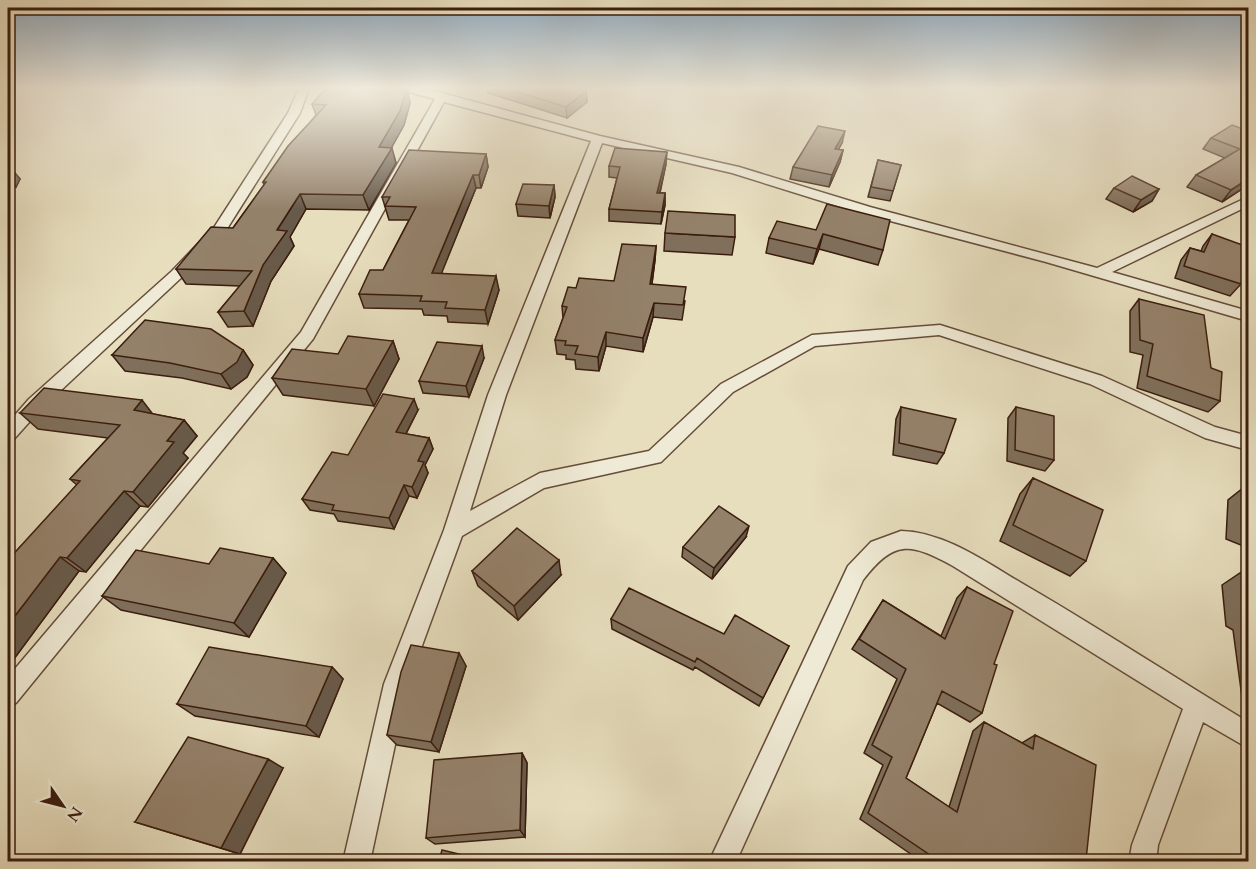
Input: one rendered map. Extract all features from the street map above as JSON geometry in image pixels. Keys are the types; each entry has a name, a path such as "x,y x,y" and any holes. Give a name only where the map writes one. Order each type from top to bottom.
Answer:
{"street":[{"path":"8,434 35,404 177,274 220,229 284,129"},
{"path":"8,695 307,335 424,129"},
{"path":"559,129 746,173 865,210 1248,316"},
{"path":"356,861 396,684 454,530 497,395 597,139"},
{"path":"1098,273 1248,201"},
{"path":"454,530 540,481 654,457 727,388 812,341 940,330 1096,380 1211,433 1248,443"},
{"path":"722,861 855,573 872,551 890,542 908,540 927,543 988,575 1248,736"},
{"path":"1143,861 1145,845 1197,705"}],"building":[{"path":"304,129 390,129 379,147 392,148 363,195 300,194 277,230 287,231 263,265 244,311 218,312 252,271 176,269 211,227 233,228 288,146"},
{"path":"816,129 845,131 835,149 843,150 832,175 793,167"},
{"path":"1226,129 1248,131 1248,179 1231,190 1196,175 1240,149 1211,138"},
{"path":"615,148 667,152 657,193 665,193 662,212 609,209 620,167 609,166"},
{"path":"409,150 486,154 479,175 473,175 432,273 496,276 485,310 445,308 447,302 420,301 422,296 359,294 370,270 383,270 416,207 385,206 390,197 382,197"},
{"path":"878,160 901,165 893,191 871,187"},
{"path":"1132,176 1159,189 1141,200 1114,188"},
{"path":"523,184 554,185 549,206 516,204"},
{"path":"827,204 890,220 883,250 823,234 817,249 769,238 777,221 816,230"},
{"path":"668,211 735,215 735,237 665,233"},
{"path":"1212,234 1248,247 1241,284 1184,266 1190,248 1204,252"},
{"path":"622,244 656,246 650,284 686,287 683,305 654,303 643,338 606,332 598,357 575,354 578,346 565,345 566,341 555,340 567,307 562,306 568,287 576,288 579,278 614,281"},
{"path":"1139,299 1204,315 1211,368 1222,372 1220,401 1147,376 1153,344 1140,340"},
{"path":"145,320 211,329 243,350 237,362 221,374 170,363 112,355"},
{"path":"348,336 393,341 366,389 272,378 292,349 338,354"},
{"path":"437,342 482,346 466,386 419,381"},
{"path":"44,388 142,400 134,410 184,420 167,441 174,442 133,492 124,491 67,558 60,557 8,625 8,560 80,481 70,479 120,425 20,413"},
{"path":"383,394 414,399 396,432 429,438 418,461 424,462 412,487 404,485 389,518 332,510 334,505 302,499 332,452 348,455"},
{"path":"901,407 956,419 944,453 899,443"},
{"path":"1016,407 1054,416 1054,460 1015,450"},
{"path":"1033,478 1103,510 1086,561 1013,525"},
{"path":"719,506 749,526 714,568 683,547"},
{"path":"517,528 559,560 514,606 472,571"},
{"path":"220,548 273,558 234,623 102,596 136,550 209,564"},
{"path":"1243,571 1248,574 1248,613"},
{"path":"967,587 1013,611 994,664 997,665 982,713 942,691 906,778 957,812 984,722 1033,749 1035,735 1096,765 1086,860 1088,861 939,861 868,813 892,757 872,745 906,669 859,639 883,600 945,639"},
{"path":"629,588 724,634 735,615 789,646 763,698 697,658 695,662 611,619"},
{"path":"411,645 459,653 431,742 387,735 401,672"},
{"path":"209,647 332,667 306,726 177,704"},
{"path":"188,737 268,759 221,848 135,822"},
{"path":"522,753 520,830 426,838 434,760"},
{"path":"442,850 488,861 439,861"}]}
